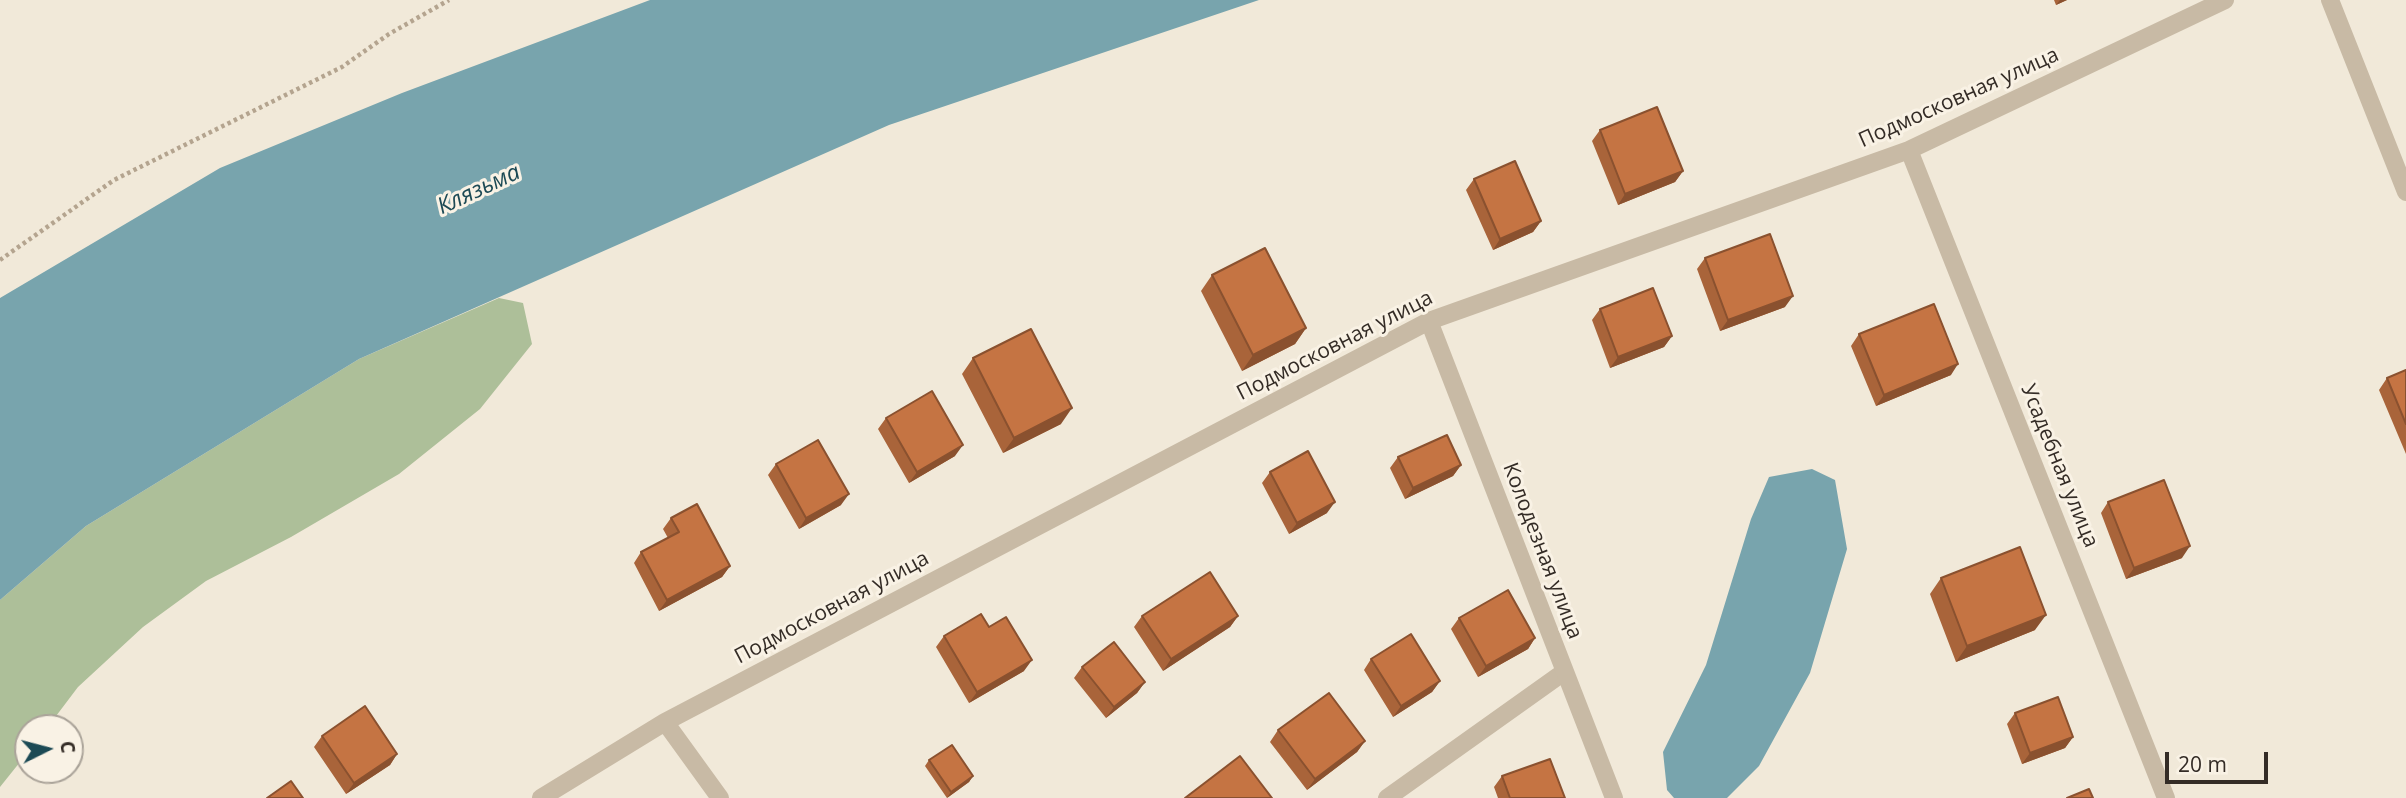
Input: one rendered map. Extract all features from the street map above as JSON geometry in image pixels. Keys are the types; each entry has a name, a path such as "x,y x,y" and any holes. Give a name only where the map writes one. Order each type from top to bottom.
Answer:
{"street":[{"name":"Подмосковная улица","path":"541,798 665,722 1429,321 1909,150 2225,0"},
{"path":"2330,0 2406,192"},
{"name":"Усадебная улица","path":"1909,150 2166,798"},
{"name":"Колодезная улица","path":"1429,321 1614,798"},
{"path":"1387,798 1564,672"},
{"path":"665,722 720,798"}],"path":[{"path":"0,260 114,180 342,67 389,34 449,0"}],"green space":[{"path":"499,298 523,303 532,344 480,409 399,474 291,537 206,581 143,627 78,687 58,714 14,714 14,770 0,787 0,600 86,526 359,359"}],"water":[{"name":"Клязьма","path":"650,0 1259,0 889,125 359,359 86,526 0,600 0,298 220,168 402,93"},
{"path":"1812,469 1835,480 1847,549 1810,673 1759,766 1727,798 1674,798 1667,790 1663,752 1706,665 1751,519 1769,477"}],"building":[{"path":"1657,107 1683,171 1625,194 1600,130"},
{"path":"1515,161 1541,221 1500,239 1474,179"},
{"path":"1770,234 1793,296 1728,320 1705,258"},
{"path":"1265,248 1306,328 1253,355 1212,275"},
{"path":"1653,288 1672,336 1618,357 1600,309"},
{"path":"1934,304 1958,364 1884,395 1859,334"},
{"path":"1031,329 1072,408 1014,438 973,358"},
{"path":"2406,370 2406,424 2387,378"},
{"path":"932,391 963,445 917,472 886,418"},
{"path":"1447,435 1461,465 1413,488 1398,457"},
{"path":"818,440 849,494 806,518 776,464"},
{"path":"1308,451 1335,502 1297,523 1270,472"},
{"path":"2164,480 2190,546 2134,568 2108,502"},
{"path":"697,504 730,566 667,600 641,552 679,532 671,518"},
{"path":"2020,547 2046,615 1967,646 1941,578"},
{"path":"1210,572 1238,616 1171,659 1142,616"},
{"path":"1508,590 1535,638 1486,666 1459,618"},
{"path":"981,614 989,627 1006,617 1032,660 977,692 944,636"},
{"path":"1411,634 1440,681 1401,706 1371,659"},
{"path":"1114,642 1145,682 1114,707 1082,667"},
{"path":"1329,693 1365,741 1315,779 1278,730"},
{"path":"2058,697 2073,737 2030,753 2015,713"},
{"path":"365,706 397,754 354,783 322,736"},
{"path":"952,745 973,776 951,792 929,760"},
{"path":"1240,756 1272,798 1185,798"},
{"path":"1550,759 1565,798 1510,798 1502,776"},
{"path":"291,781 303,798 267,798"},
{"path":"2089,789 2093,798 2067,798"}]}
